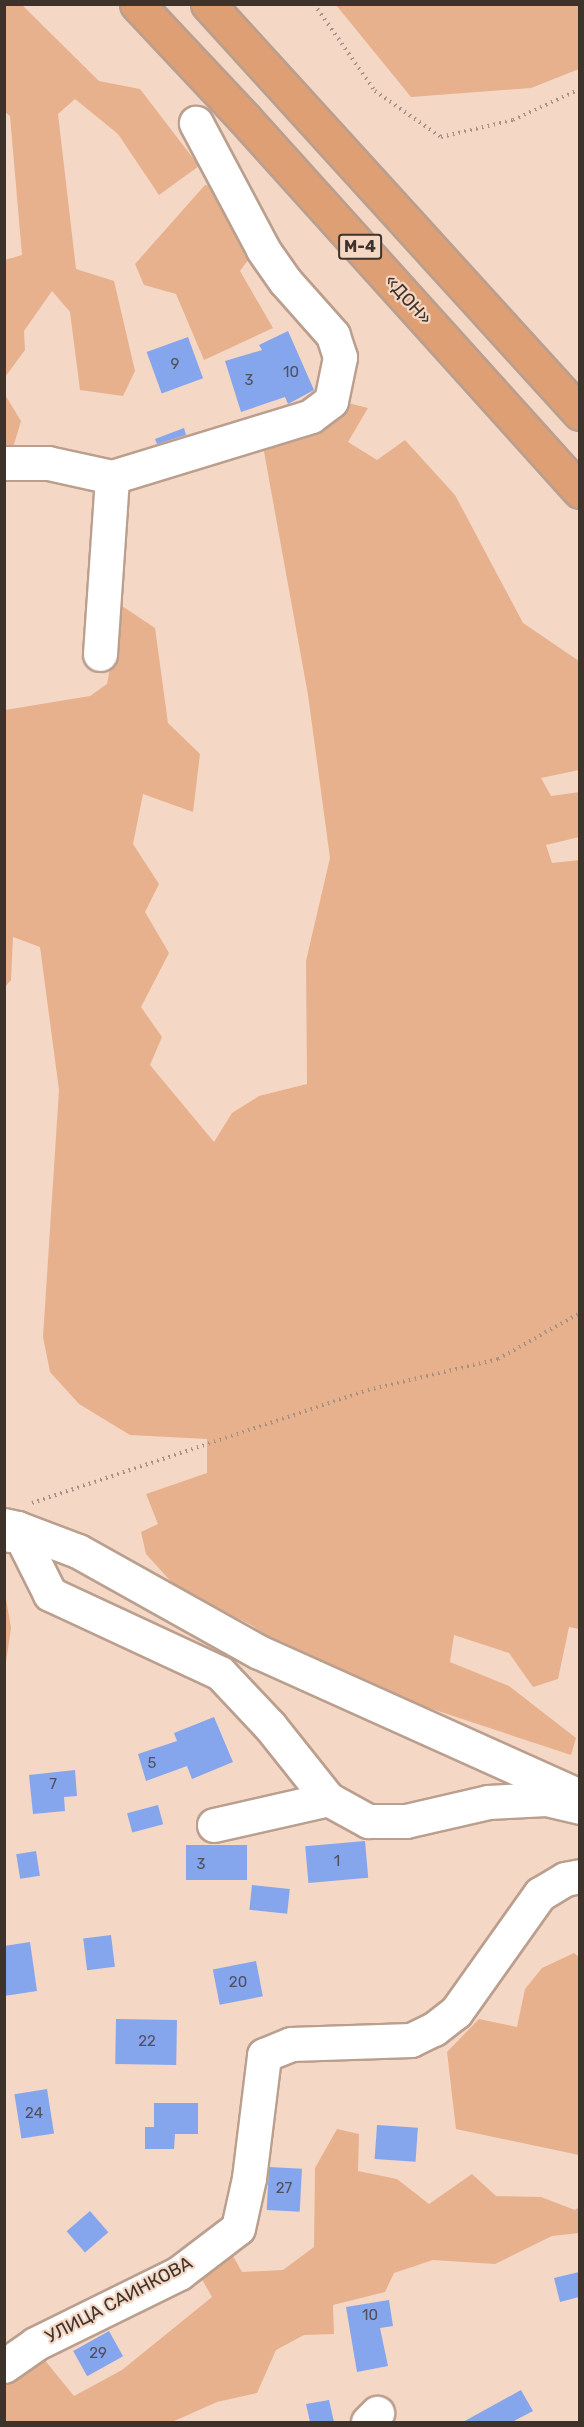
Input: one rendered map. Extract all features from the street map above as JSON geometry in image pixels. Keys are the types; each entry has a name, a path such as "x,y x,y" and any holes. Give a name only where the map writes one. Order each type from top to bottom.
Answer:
{"highway":[{"name":"«ДОН»","path":"137,4 252,126 579,491"},
{"name":"М-4","path":"208,4 579,413"}],"street":[{"path":"4,463 48,463 112,477 311,416 331,401 339,357 333,335 285,281 263,249 196,123"},
{"path":"100,654 112,477"},
{"path":"14,1525 78,1551 259,1652 579,1796"},
{"path":"14,1525 50,1594 220,1673 270,1726 328,1799 368,1821 406,1821 488,1802 546,1799 579,1807"},
{"path":"213,1825 328,1799"},
{"name":"УЛИЦА САИНКОВА","path":"4,2366 35,2344 179,2273 238,2228 264,2055 291,2044 411,2040 434,2029 456,2012 540,1894 565,1879 579,1876"}],"path":[{"path":"314,4 375,91 441,137 513,120 579,89"},
{"path":"14,1525 368,1389 498,1359 579,1313"}],"shaded area":[{"path":"4,5 22,5 99,81 140,89 199,166 159,195 118,134 75,99 58,114 76,269 114,281 135,371 123,396 80,390 70,312 52,291 24,331 25,350 5,377 5,260 22,255 10,116 5,112"},
{"path":"336,5 579,5 579,69 531,88 411,97"},
{"path":"205,185 222,188 254,252 240,271 273,328 204,360 176,294 144,285 135,264"},
{"path":"4,393 21,421 12,451 4,453"},
{"path":"344,402 368,408 348,442 377,460 405,440 455,495 523,623 579,661 579,770 541,778 551,796 580,792 579,837 546,845 552,863 580,860 579,1629 569,1627 558,1679 533,1687 509,1653 454,1635 450,1662 509,1686 576,1738 571,1755 323,1673 251,1625 176,1587 146,1554 141,1532 158,1524 146,1494 207,1473 207,1439 130,1435 79,1404 50,1372 43,1337 59,1090 40,947 13,937 11,980 5,987 5,710 90,696 107,684 122,606 155,628 168,723 200,754 193,812 143,794 133,844 159,884 145,912 169,953 141,1007 162,1037 150,1065 214,1142 232,1113 259,1096 307,1084 306,961 330,858 308,695 263,446"},
{"path":"4,1593 11,1628 5,1669"},
{"path":"574,1953 580,1958 579,2155 456,2129 447,2052 479,2019 517,2027 525,1989 542,1968"},
{"path":"337,2129 359,2134 358,2171 397,2179 429,2204 472,2174 496,2196 541,2197 575,2210 579,2207 579,2233 552,2236 495,2264 433,2260 394,2273 385,2292 333,2305 334,2334 304,2335 276,2350 257,2393 217,2402 172,2422 5,2422 4,2384 10,2376 43,2358 74,2396 122,2370 212,2297 199,2274 233,2256 242,2272 283,2270 314,2247 315,2168"}],"building":[{"path":"288,331 314,390 288,404 285,397 241,412 225,361 262,350 259,345"},
{"path":"188,337 203,378 162,393 147,352"},
{"path":"184,428 186,435 157,444 155,439"},
{"path":"214,1717 233,1762 192,1779 187,1766 146,1781 138,1754 177,1741 174,1733"},
{"path":"75,1770 77,1796 64,1797 65,1811 33,1814 29,1775"},
{"path":"158,1805 163,1824 132,1833 127,1813"},
{"path":"365,1841 368,1878 308,1883 305,1846"},
{"path":"186,1845 247,1845 247,1880 186,1880"},
{"path":"36,1851 40,1876 20,1879 16,1854"},
{"path":"252,1885 290,1889 287,1914 249,1910"},
{"path":"111,1935 115,1967 87,1970 83,1938"},
{"path":"30,1942 37,1991 4,1996 4,1946"},
{"path":"256,1961 263,1996 220,2005 213,1969"},
{"path":"116,2019 177,2020 176,2065 115,2064"},
{"path":"47,2089 54,2133 21,2139 14,2094"},
{"path":"154,2103 198,2103 198,2134 175,2134 174,2149 145,2149 145,2127 154,2127"},
{"path":"377,2125 418,2128 416,2162 375,2159"},
{"path":"269,2167 302,2169 300,2212 267,2210"},
{"path":"90,2211 108,2232 85,2252 67,2231"},
{"path":"579,2272 579,2297 560,2302 554,2278"},
{"path":"389,2300 393,2326 380,2328 388,2366 357,2372 346,2307"},
{"path":"109,2331 123,2356 87,2376 73,2351"},
{"path":"521,2390 533,2411 512,2422 463,2422"},
{"path":"329,2400 334,2422 310,2422 306,2404"}]}
